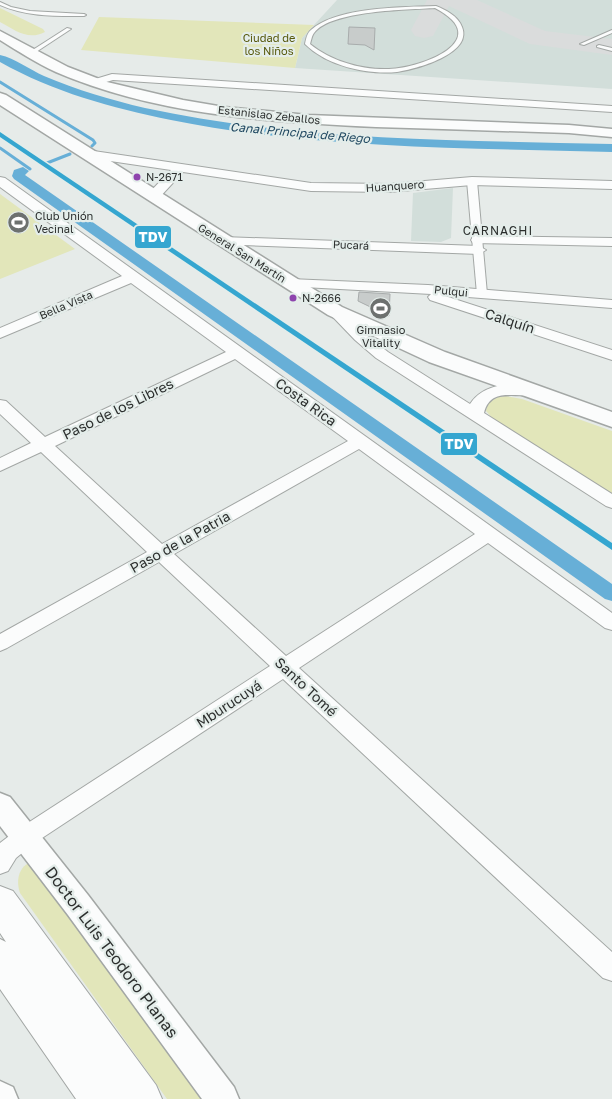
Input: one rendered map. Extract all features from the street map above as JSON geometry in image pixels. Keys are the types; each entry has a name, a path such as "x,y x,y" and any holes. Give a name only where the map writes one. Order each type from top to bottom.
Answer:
{"highway":[{"path":"3,904 142,1099"},
{"path":"0,957 100,1099"}],"main road":[{"name":"General San Martín","path":"0,98 335,311 407,344 612,420"}],"street":[{"name":"Estanislao Zeballos","path":"0,36 62,69 96,82 187,105 275,118 570,129 612,133"},
{"path":"96,82 112,77 612,109"},
{"name":"Huanquero","path":"88,154 295,186 389,188 472,181 612,185"},
{"path":"153,196 179,169"},
{"name":"Costa Rica","path":"0,181 612,623"},
{"path":"472,181 482,294"},
{"name":"Pucará","path":"223,241 478,245 612,242"},
{"name":"Bella Vista","path":"0,333 133,277"},
{"name":"Pulqui","path":"290,283 407,287 612,304"},
{"name":"Calquín","path":"407,287 612,356"},
{"path":"335,311 371,346 612,502"},
{"name":"Paso de los Libres","path":"0,465 237,352"},
{"path":"475,414 479,402 490,393 506,388 528,390"},
{"name":"Santo Tomé","path":"0,405 612,969"},
{"name":"Paso de la Patria","path":"0,643 360,441"},
{"name":"Mburucuyá","path":"0,864 8,851 25,837 488,534"},
{"name":"Doctor Luis Teodoro Planas","path":"0,805 222,1099"}],"lane":[{"path":"0,3 34,14 84,15"},
{"path":"436,7 459,24 462,33 460,42 453,50 440,57 412,67 392,71 364,69 344,64 322,55 307,44 307,39 313,30 328,21 340,17 366,12 436,7"},
{"path":"31,53 69,29"},
{"path":"582,44 612,30"},
{"path":"600,46 612,50"}],"shaded area":[{"path":"337,0 612,0 612,89 295,68 302,38"},
{"path":"453,188 451,238 441,242 411,241 413,193"}],"green space":[{"path":"0,8 43,29 45,32 27,35 11,28 0,22"},
{"name":"Ciudad de los Niños","path":"99,17 314,25 302,38 295,68 81,50"},
{"name":"Club Unión Vecinal","path":"0,194 75,249 0,279"},
{"path":"506,396 522,399 612,431 612,496 493,419 486,411 488,403 498,397"},
{"path":"29,863 210,1099 167,1099 20,893 18,884 20,872"}],"building":[{"path":"349,27 375,28 374,50 365,45 348,44"},
{"name":"Gimnasio Vitality","path":"359,292 390,294 389,316 358,301"}],"waterway":[{"name":"Canal Principal de Riego","path":"0,58 34,76 89,96 145,111 260,131 377,141 612,148"},
{"path":"0,82 93,140 95,143 92,146"},
{"path":"0,148 30,169"},
{"path":"47,163 70,154"},
{"path":"23,171 18,173 18,176 612,594"}],"taxiway":[{"path":"424,30 440,0"},
{"path":"456,0 539,38 612,47"}],"transit line":[{"name":"TDV","path":"0,134 612,547"}],"place":[{"name":"N-2671","path":"137,177"},
{"name":"Club Unión Vecinal","path":"19,222"},
{"name":"N-2666","path":"293,298"},
{"name":"Gimnasio Vitality","path":"381,309"}],"district":[{"name":"CARNAGHI","path":"498,231"}]}
